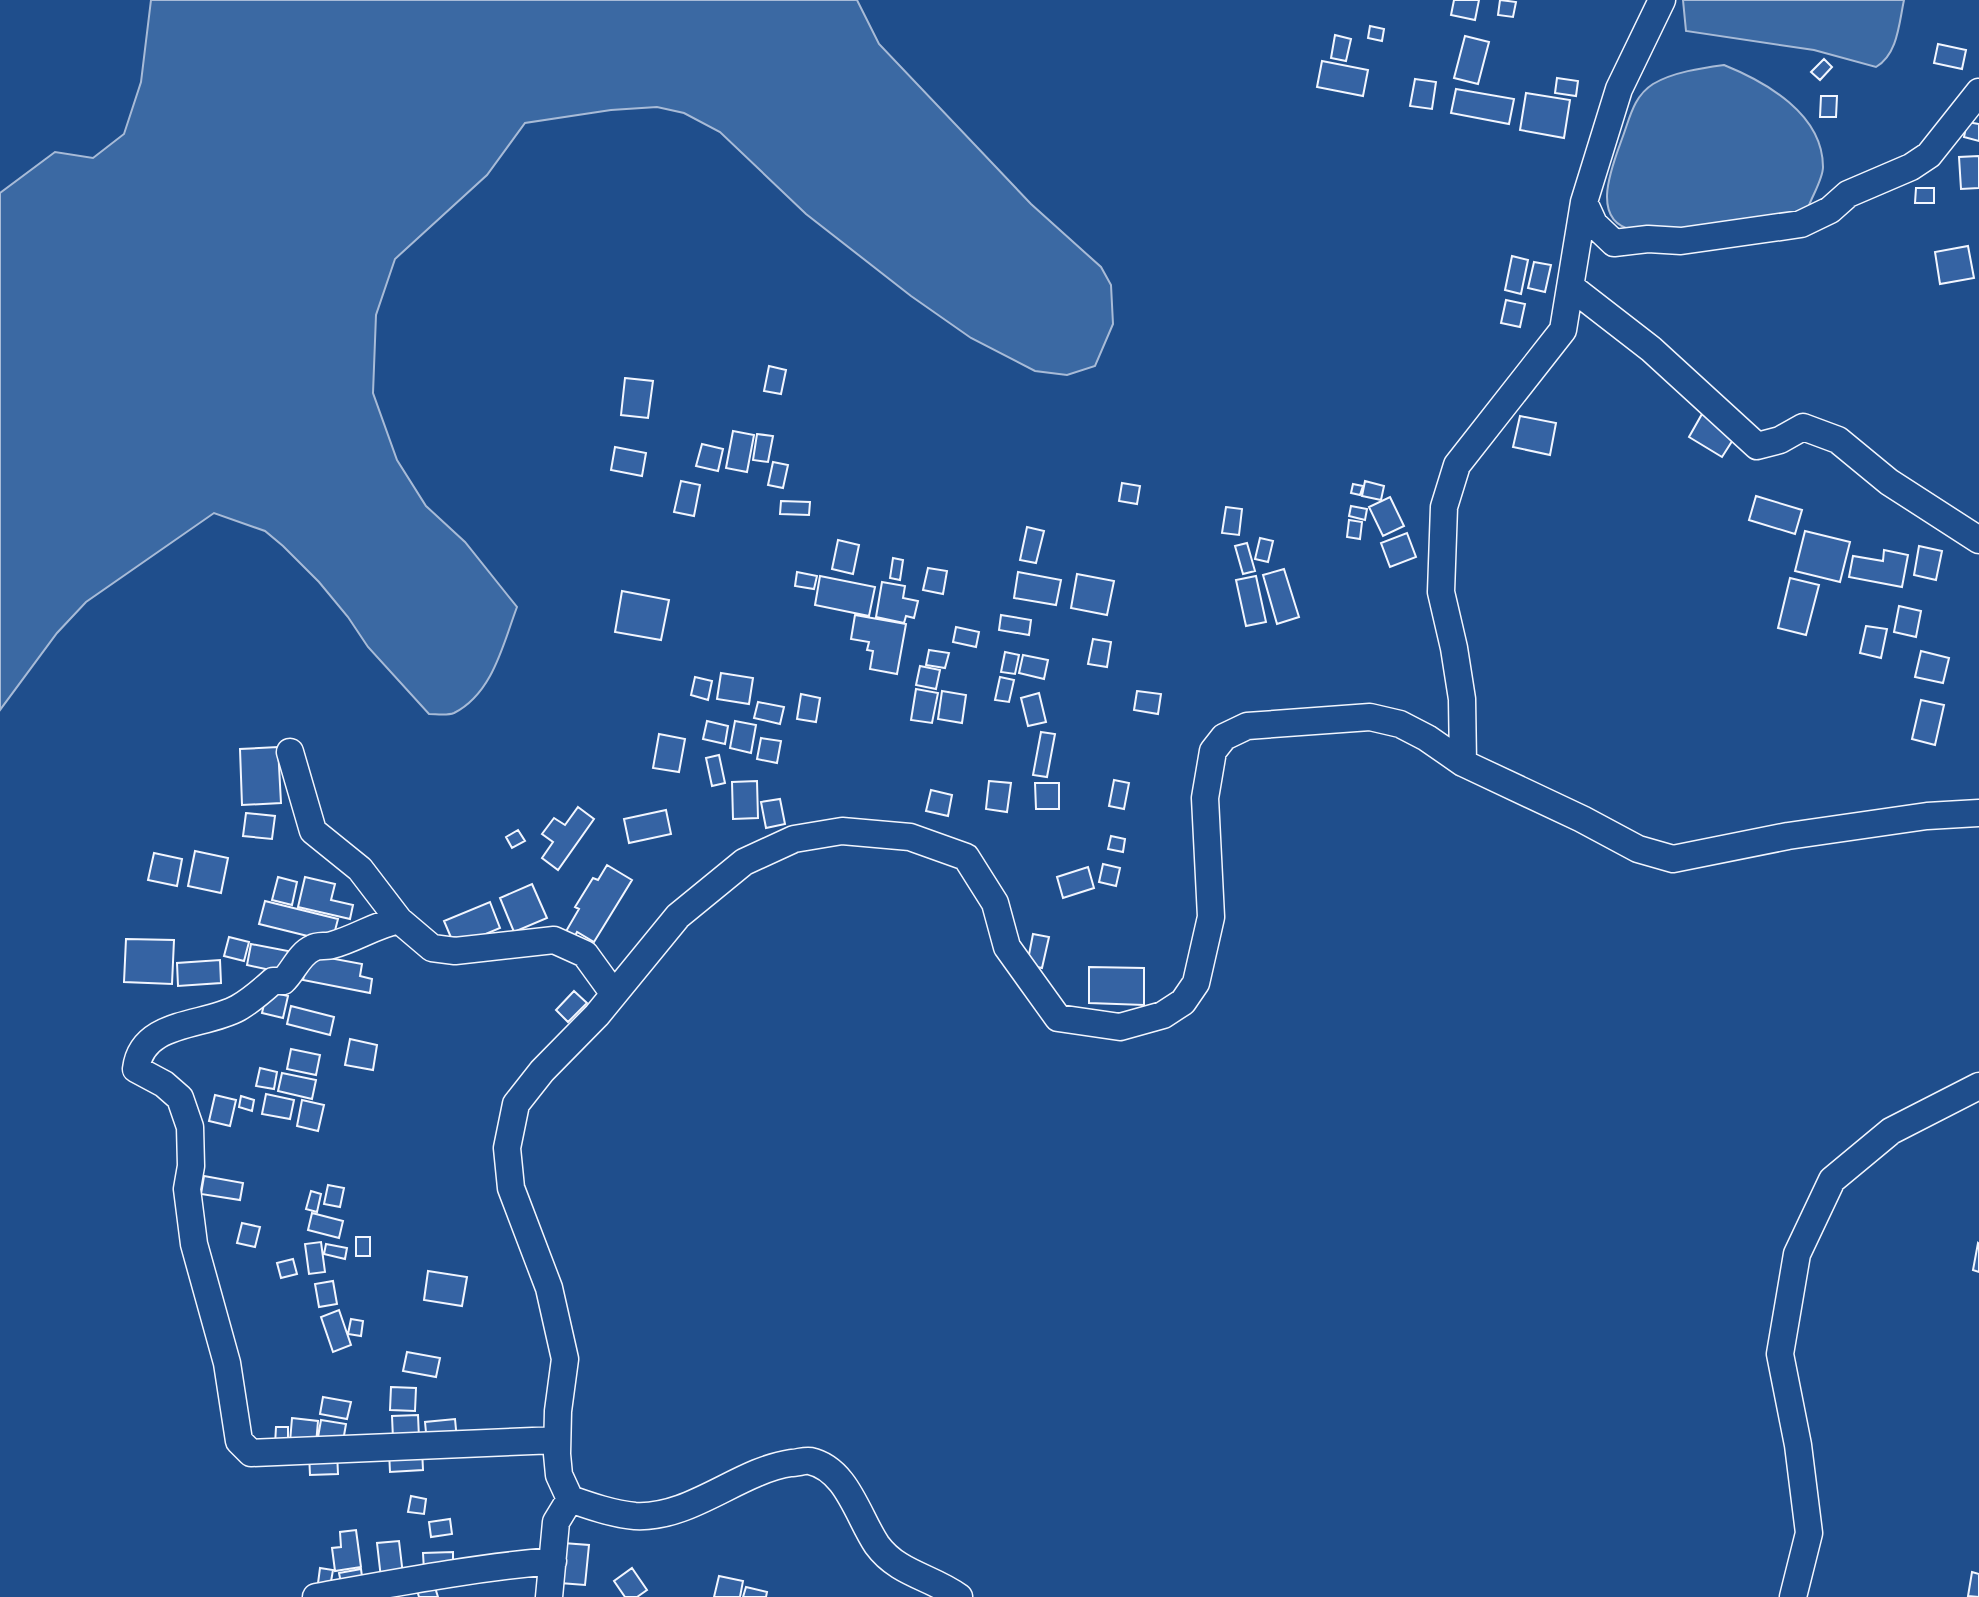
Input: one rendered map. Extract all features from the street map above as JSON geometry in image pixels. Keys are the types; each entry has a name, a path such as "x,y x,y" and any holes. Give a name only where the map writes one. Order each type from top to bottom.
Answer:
{"street":[{"path":"1463,763 1462,699 1441,592 1444,507 1457,465 1563,330 1584,202 1619,89 1662,0"},
{"path":"1584,202 1594,224 1614,243 1648,239 1681,241 1801,224 1830,210 1848,194 1911,167 1929,155 1979,92"},
{"path":"1571,287 1651,349 1757,446 1780,440 1803,427 1838,440 1889,482 1979,540"},
{"path":"959,1597 946,1587 896,1565 879,1547 848,1491 833,1473 809,1461 774,1466 698,1501 669,1511 637,1516 595,1508 570,1499 559,1475 557,1440 565,1359 549,1288 511,1188 507,1148 516,1104 542,1071 614,994 678,916 744,862 794,839 842,831 910,837 966,857 995,903 1007,947 1058,1018 1120,1027 1163,1015 1183,1002 1196,983 1211,917 1205,798 1213,751 1224,737 1247,726 1370,717 1400,724 1463,763 1638,849 1673,859 1788,836 1927,816 1979,813"},
{"path":"290,752 313,831 360,869 399,920 432,948 455,951 554,940 585,954 614,994"},
{"path":"399,920 378,924 333,945 313,948 301,957 294,971 283,981 273,981 237,1009 158,1035 144,1044 137,1060 136,1069 164,1084 180,1098 190,1127 191,1166 187,1189 194,1244 227,1363 239,1441 251,1453 557,1440"},
{"path":"1793,1597 1809,1533 1798,1445 1780,1354 1797,1254 1832,1180 1891,1131 1979,1086"},
{"path":"549,1597 556,1522 570,1499"},
{"path":"316,1597 415,1577 553,1561"}],"water":[{"path":"151,0 857,0 879,44 1031,204 1101,267 1111,285 1113,324 1095,366 1067,375 1035,371 971,338 911,296 806,214 720,132 684,113 657,107 611,110 525,123 487,175 395,259 376,315 373,393 397,460 426,506 465,542 517,607 495,666 478,693 454,713 429,714 368,647 319,582 283,546 265,531 214,513 86,602 57,633 0,710 0,193 55,152 93,158 124,134 141,82"},
{"path":"1683,0 1904,0 1893,46 1876,67 1814,50 1686,31"},
{"path":"1724,65 1757,81 1789,102 1813,131 1820,148 1823,172 1808,208 1765,220 1722,226 1633,230 1619,225 1607,204 1607,190 1614,161 1637,101 1653,84 1669,76"}],"building":[{"path":"1454,0 1479,0 1475,20 1451,15"},
{"path":"1500,0 1516,2 1513,17 1498,15"},
{"path":"1370,26 1384,29 1382,41 1368,38"},
{"path":"1335,35 1351,39 1346,61 1331,58"},
{"path":"1465,36 1489,42 1478,84 1454,78"},
{"path":"1938,44 1966,50 1962,69 1934,63"},
{"path":"1824,59 1832,67 1820,80 1811,72"},
{"path":"1322,61 1368,70 1363,96 1317,87"},
{"path":"1557,78 1578,81 1576,96 1555,93"},
{"path":"1415,79 1436,82 1432,109 1410,106"},
{"path":"1456,89 1514,99 1509,124 1451,113"},
{"path":"1526,93 1570,100 1564,138 1520,130"},
{"path":"1821,96 1837,96 1836,117 1820,117"},
{"path":"1967,122 1979,124 1979,141 1964,137"},
{"path":"1979,156 1979,188 1961,189 1959,157"},
{"path":"1916,188 1934,188 1934,203 1915,203"},
{"path":"1968,246 1974,278 1940,284 1935,252"},
{"path":"1512,256 1528,260 1521,294 1505,290"},
{"path":"1534,262 1551,265 1545,292 1528,288"},
{"path":"1506,300 1525,304 1520,327 1501,323"},
{"path":"769,366 786,370 781,394 764,391"},
{"path":"625,378 653,381 648,418 621,415"},
{"path":"1702,414 1736,435 1722,457 1689,437"},
{"path":"1520,416 1556,423 1550,455 1513,447"},
{"path":"733,431 754,435 747,472 726,468"},
{"path":"757,434 773,436 768,462 753,460"},
{"path":"702,444 723,449 718,471 696,466"},
{"path":"615,447 646,453 642,476 611,470"},
{"path":"773,462 788,465 783,488 768,485"},
{"path":"681,481 700,485 694,516 674,512"},
{"path":"1365,481 1384,486 1381,500 1362,496"},
{"path":"1122,483 1140,486 1137,504 1119,501"},
{"path":"1353,484 1363,486 1360,495 1351,493"},
{"path":"1756,496 1802,510 1795,534 1749,520"},
{"path":"1390,497 1404,526 1383,536 1369,507"},
{"path":"781,501 810,502 809,515 780,514"},
{"path":"1351,506 1367,509 1365,520 1349,516"},
{"path":"1226,507 1242,509 1239,535 1222,533"},
{"path":"1349,520 1362,522 1360,539 1347,537"},
{"path":"1027,527 1044,531 1036,563 1020,560"},
{"path":"1805,531 1850,542 1840,582 1795,571"},
{"path":"1407,533 1416,557 1390,567 1381,543"},
{"path":"1260,538 1273,541 1268,562 1255,559"},
{"path":"838,540 859,545 853,574 832,569"},
{"path":"1247,543 1255,571 1243,574 1235,546"},
{"path":"1919,546 1942,551 1936,580 1914,575"},
{"path":"1884,550 1908,555 1902,587 1849,577 1853,556 1883,561"},
{"path":"893,558 903,560 900,580 890,578"},
{"path":"928,568 947,571 943,594 923,590"},
{"path":"1284,569 1299,617 1277,624 1263,575"},
{"path":"797,572 817,576 814,589 795,586"},
{"path":"1018,572 1061,580 1056,605 1014,598"},
{"path":"1077,574 1114,581 1107,615 1071,608"},
{"path":"820,576 875,587 869,616 815,605"},
{"path":"1256,576 1266,622 1246,626 1236,580"},
{"path":"1790,578 1819,585 1806,635 1778,628"},
{"path":"882,582 905,586 903,598 918,601 914,618 906,616 904,623 876,617"},
{"path":"622,591 669,600 661,640 615,632"},
{"path":"1899,606 1921,611 1916,637 1894,632"},
{"path":"855,615 906,624 897,674 870,669 873,651 867,650 869,642 851,639"},
{"path":"1001,615 1031,620 1029,635 999,630"},
{"path":"1866,626 1887,629 1881,658 1860,653"},
{"path":"956,627 979,632 976,647 953,642"},
{"path":"1093,639 1111,642 1107,667 1088,664"},
{"path":"929,650 949,653 945,668 926,665"},
{"path":"1921,651 1949,658 1943,683 1915,677"},
{"path":"1005,652 1019,655 1015,674 1001,672"},
{"path":"1023,655 1048,660 1044,679 1019,673"},
{"path":"920,666 940,670 936,689 916,685"},
{"path":"721,673 753,678 749,704 717,699"},
{"path":"695,677 712,681 708,700 691,695"},
{"path":"1000,677 1014,680 1009,702 995,700"},
{"path":"916,689 938,693 932,723 911,720"},
{"path":"942,691 966,695 962,723 938,719"},
{"path":"1137,691 1161,694 1158,714 1134,710"},
{"path":"1039,693 1046,722 1028,726 1021,698"},
{"path":"801,694 820,698 816,722 797,719"},
{"path":"1921,700 1944,705 1935,745 1912,739"},
{"path":"758,702 784,707 780,724 754,718"},
{"path":"707,721 728,726 725,744 703,739"},
{"path":"735,721 756,725 751,753 730,748"},
{"path":"1041,732 1055,734 1047,777 1033,775"},
{"path":"659,734 685,739 679,772 653,768"},
{"path":"761,738 781,741 777,763 757,759"},
{"path":"278,747 281,803 242,805 240,749"},
{"path":"719,755 725,783 712,786 706,758"},
{"path":"1114,780 1129,783 1124,809 1109,806"},
{"path":"757,781 758,818 733,819 732,782"},
{"path":"989,781 1011,783 1007,812 986,809"},
{"path":"1035,783 1059,783 1059,809 1036,809"},
{"path":"931,790 952,795 948,816 926,811"},
{"path":"780,799 785,824 766,828 761,802"},
{"path":"578,807 594,819 558,870 542,858 553,842 542,834 554,818 565,825"},
{"path":"666,810 671,834 629,843 624,819"},
{"path":"246,813 275,816 272,839 243,836"},
{"path":"518,830 525,841 512,848 506,837"},
{"path":"1111,836 1125,839 1123,852 1108,849"},
{"path":"195,851 228,858 221,893 188,886"},
{"path":"154,853 182,859 177,886 148,880"},
{"path":"1103,864 1120,868 1116,886 1099,882"},
{"path":"607,865 632,880 594,942 577,932 574,938 565,933 579,909 575,907 593,878 598,880"},
{"path":"1088,867 1094,888 1063,898 1057,877"},
{"path":"278,877 297,882 292,905 272,900"},
{"path":"305,877 335,884 331,900 353,905 350,919 298,907"},
{"path":"532,884 547,918 514,932 500,898"},
{"path":"265,901 338,919 332,942 259,924"},
{"path":"490,902 500,928 455,947 444,921"},
{"path":"1033,934 1049,937 1042,968 1027,965"},
{"path":"229,937 249,942 244,961 224,956"},
{"path":"126,939 174,940 172,984 124,982"},
{"path":"251,944 288,951 284,973 247,965"},
{"path":"308,954 362,964 360,976 372,979 370,993 303,980"},
{"path":"220,960 221,983 178,986 177,963"},
{"path":"1089,967 1144,968 1144,1005 1089,1003"},
{"path":"267,991 288,996 283,1018 262,1013"},
{"path":"574,991 587,1003 568,1022 556,1010"},
{"path":"291,1006 334,1017 330,1035 287,1024"},
{"path":"350,1039 377,1045 373,1070 345,1065"},
{"path":"291,1049 320,1055 316,1075 287,1069"},
{"path":"260,1068 277,1072 274,1089 256,1086"},
{"path":"282,1073 316,1080 312,1099 278,1091"},
{"path":"266,1094 294,1100 290,1119 262,1114"},
{"path":"215,1095 236,1100 230,1126 209,1121"},
{"path":"241,1096 254,1100 252,1111 239,1107"},
{"path":"302,1100 324,1105 318,1131 297,1126"},
{"path":"204,1176 243,1183 240,1200 201,1194"},
{"path":"328,1185 344,1188 340,1207 324,1204"},
{"path":"311,1191 321,1194 317,1212 306,1209"},
{"path":"312,1213 343,1221 339,1238 308,1230"},
{"path":"242,1223 260,1227 255,1247 237,1243"},
{"path":"356,1237 370,1237 370,1256 356,1256"},
{"path":"321,1242 325,1272 309,1274 305,1244"},
{"path":"326,1244 347,1248 345,1259 324,1254"},
{"path":"1979,1244 1979,1272 1973,1270"},
{"path":"293,1259 297,1274 281,1278 277,1263"},
{"path":"428,1271 467,1277 462,1306 424,1300"},
{"path":"333,1281 337,1304 319,1307 315,1284"},
{"path":"339,1310 351,1345 333,1352 321,1317"},
{"path":"351,1319 363,1321 361,1336 348,1334"},
{"path":"407,1352 440,1358 436,1377 403,1371"},
{"path":"391,1387 416,1388 415,1411 390,1410"},
{"path":"323,1397 351,1402 347,1419 320,1414"},
{"path":"418,1415 419,1438 393,1439 392,1416"},
{"path":"292,1418 318,1421 316,1444 290,1442"},
{"path":"455,1419 457,1440 427,1443 425,1422"},
{"path":"321,1420 346,1424 342,1447 317,1443"},
{"path":"276,1427 288,1427 288,1446 275,1445"},
{"path":"422,1449 423,1470 390,1472 389,1451"},
{"path":"337,1452 338,1474 310,1475 309,1453"},
{"path":"411,1496 426,1499 424,1514 408,1512"},
{"path":"450,1519 452,1534 431,1537 429,1522"},
{"path":"356,1530 361,1567 335,1571 332,1548 341,1547 340,1532"},
{"path":"399,1541 403,1575 381,1578 377,1543"},
{"path":"563,1543 589,1545 585,1585 560,1583"},
{"path":"453,1552 453,1570 424,1571 423,1553"},
{"path":"320,1568 333,1570 329,1593 317,1591"},
{"path":"632,1568 647,1590 637,1597 625,1597 614,1581"},
{"path":"361,1569 363,1584 342,1588 339,1573"},
{"path":"1972,1572 1979,1574 1979,1597 1968,1596"},
{"path":"719,1576 743,1581 740,1597 714,1597"},
{"path":"433,1581 438,1597 419,1597 416,1587"},
{"path":"746,1587 767,1592 766,1597 743,1597"}]}
